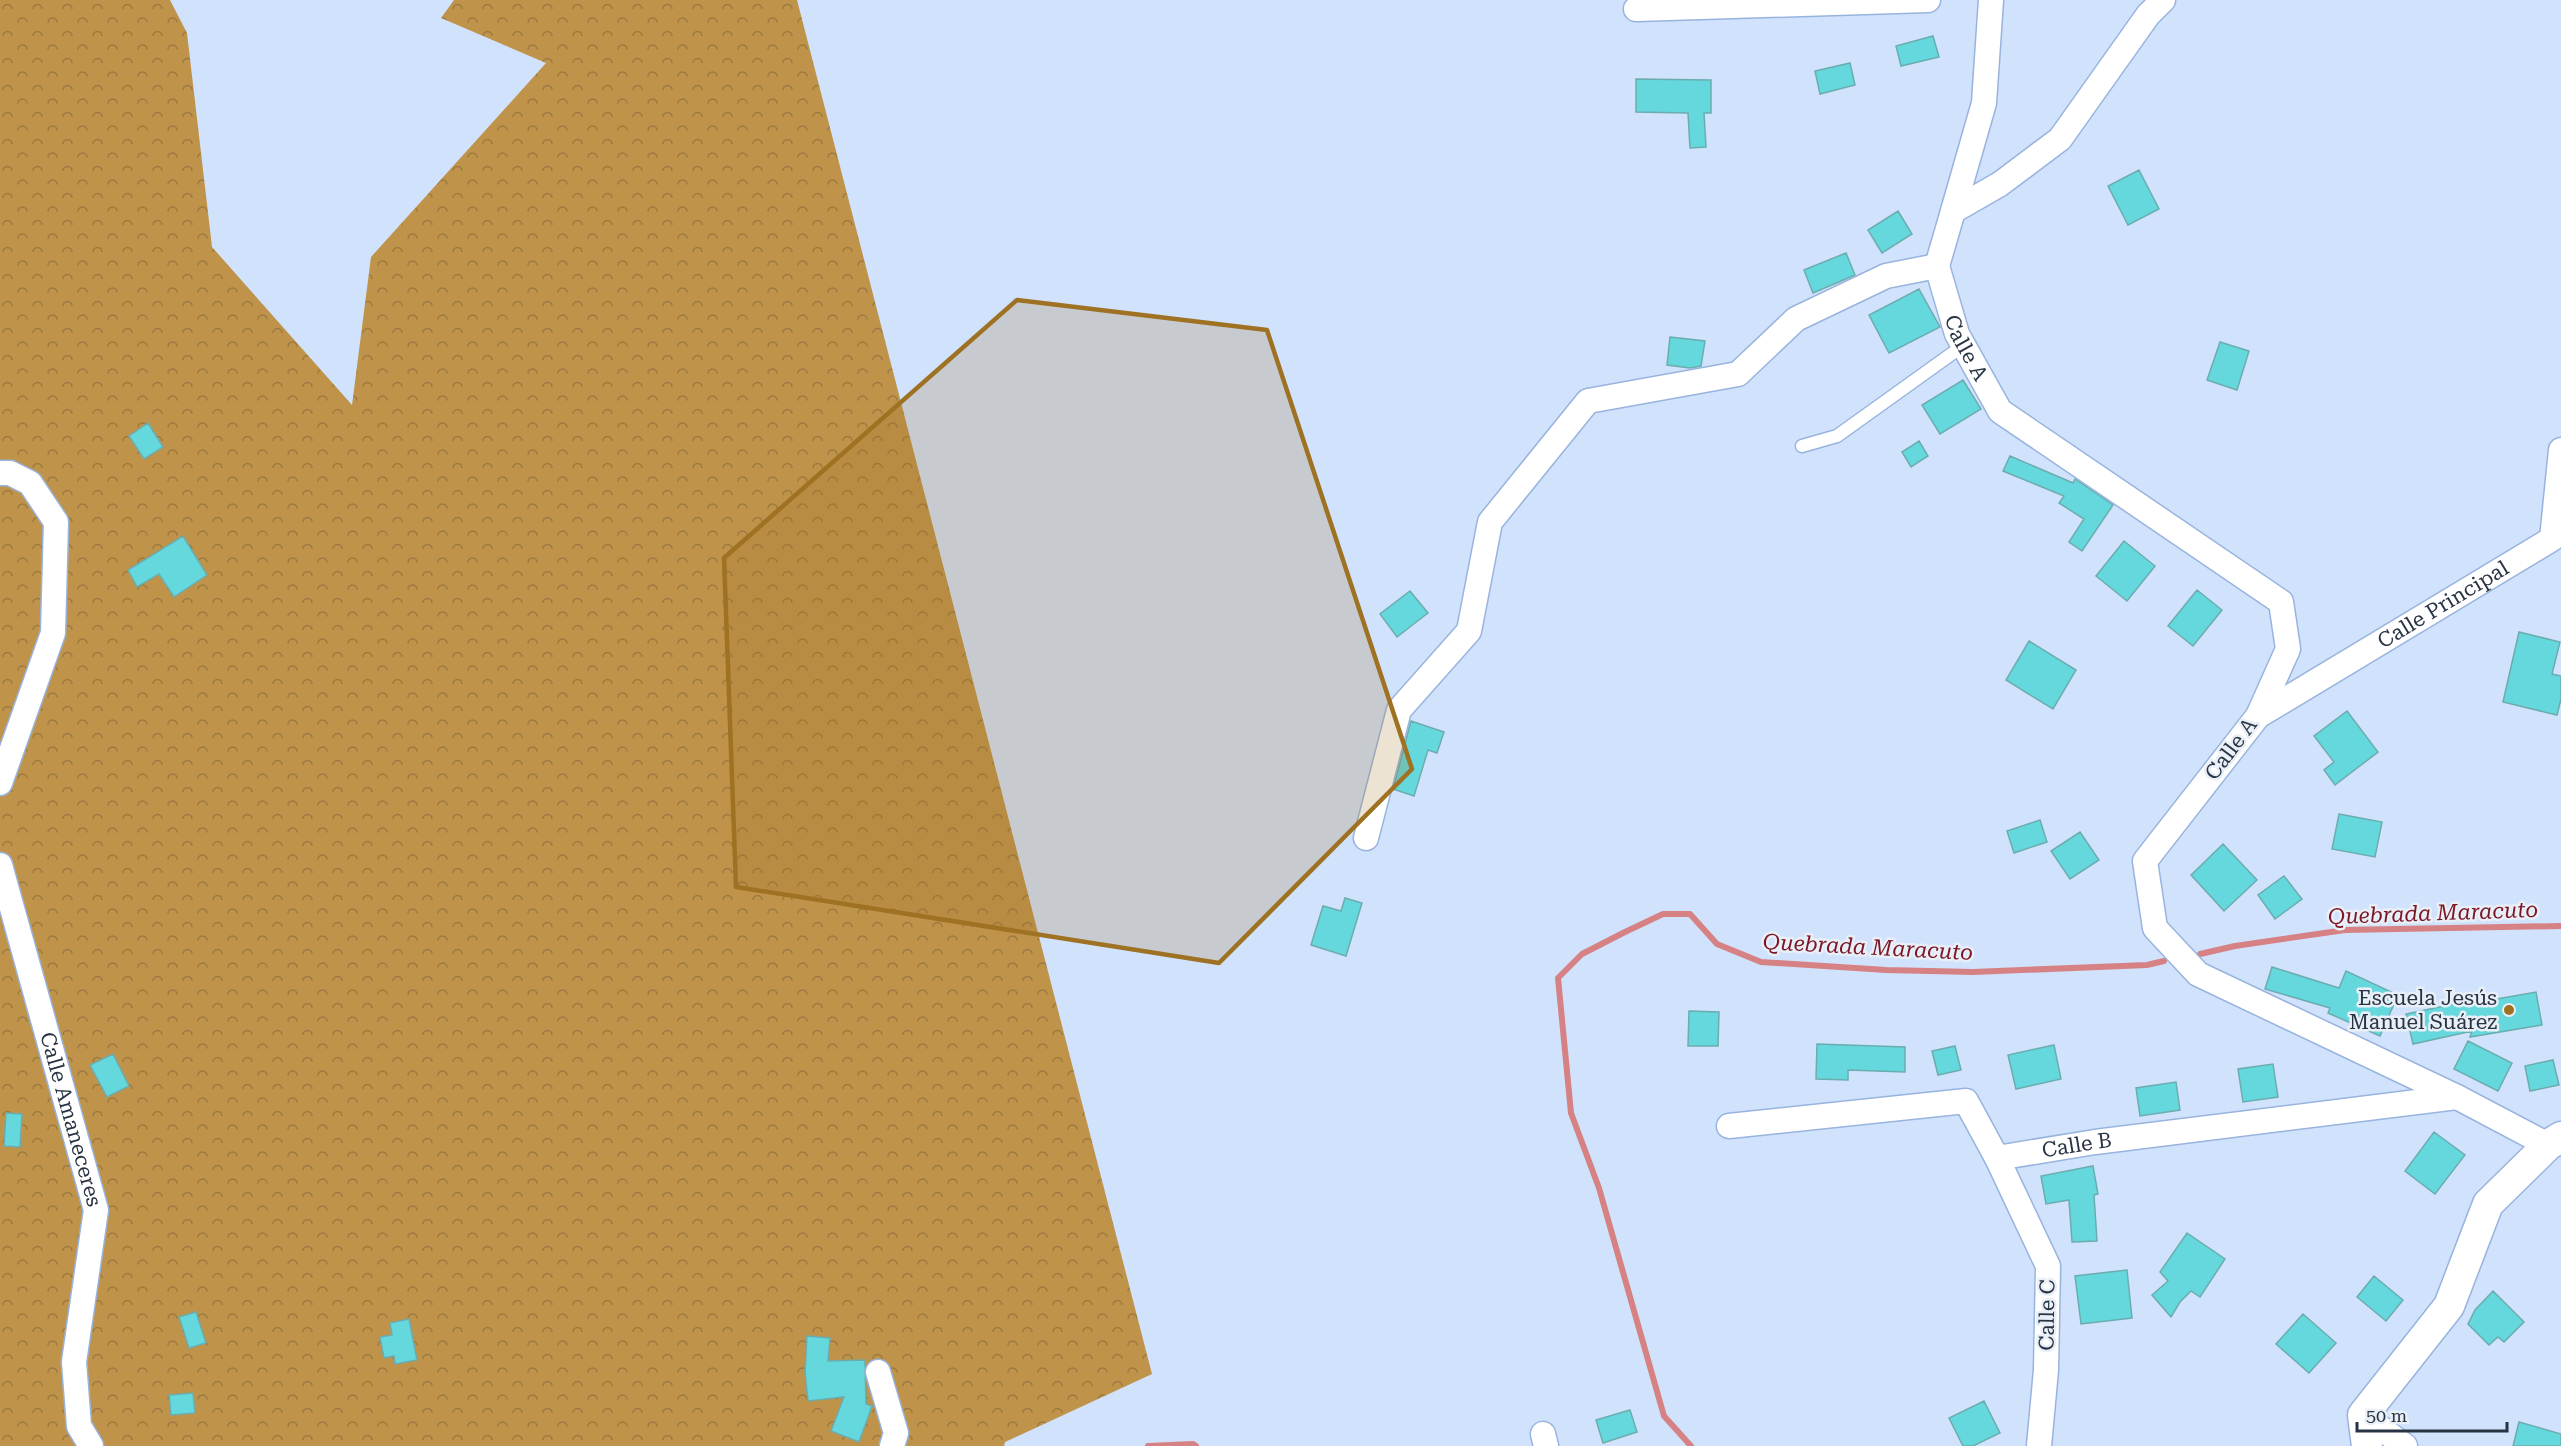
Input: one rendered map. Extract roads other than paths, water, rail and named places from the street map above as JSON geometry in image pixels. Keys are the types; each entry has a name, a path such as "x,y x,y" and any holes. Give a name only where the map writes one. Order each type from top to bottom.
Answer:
{"street":[{"path":"1636,9 1928,0"},
{"path":"1366,838 1399,710 1469,631 1490,522 1588,401 1738,374 1796,319 1886,276 1937,267 1984,103 1991,0"},
{"path":"1953,212 2000,184 2060,139 2148,15 2163,0"},
{"name":"Calle A","path":"1937,267 1957,334 2000,411 2281,602 2288,649 2258,716 2145,861 2155,928 2198,974 2555,1141"},
{"name":"Calle Principal","path":"2258,716 2552,539 2561,450"},
{"path":"0,473 10,473 30,483 56,522 53,633 0,783"},
{"name":"Calle Amaneceres","path":"0,866 96,1210 74,1362 79,1426 91,1446"},
{"name":"Calle B","path":"1997,1158 2095,1142 2457,1097"},
{"path":"1729,1126 1966,1101 1997,1158"},
{"path":"2367,1446 2362,1415 2449,1306 2488,1204 2555,1141"},
{"name":"Calle C","path":"1997,1158 2048,1266 2046,1370 2039,1446"},
{"path":"878,1372 896,1433 892,1446"},
{"path":"2362,1415 2405,1446"}],"lane":[{"path":"1802,446 1837,436 1964,345"}],"waterway":[{"name":"Quebrada Maracuto","path":"1691,1446 1664,1416 1599,1188 1571,1113 1558,978 1582,954 1663,914 1690,914 1717,944 1761,962 1886,970 1973,972 2147,965 2164,961"},
{"name":"Quebrada Maracuto","path":"2200,954 2235,946 2345,930 2561,926"},
{"name":"Quebrada Maracuto","path":"1148,1446 1193,1444 1196,1446"}],"place":[{"name":"Escuela Jesús Manuel Suárez","path":"2509,1010"}]}
